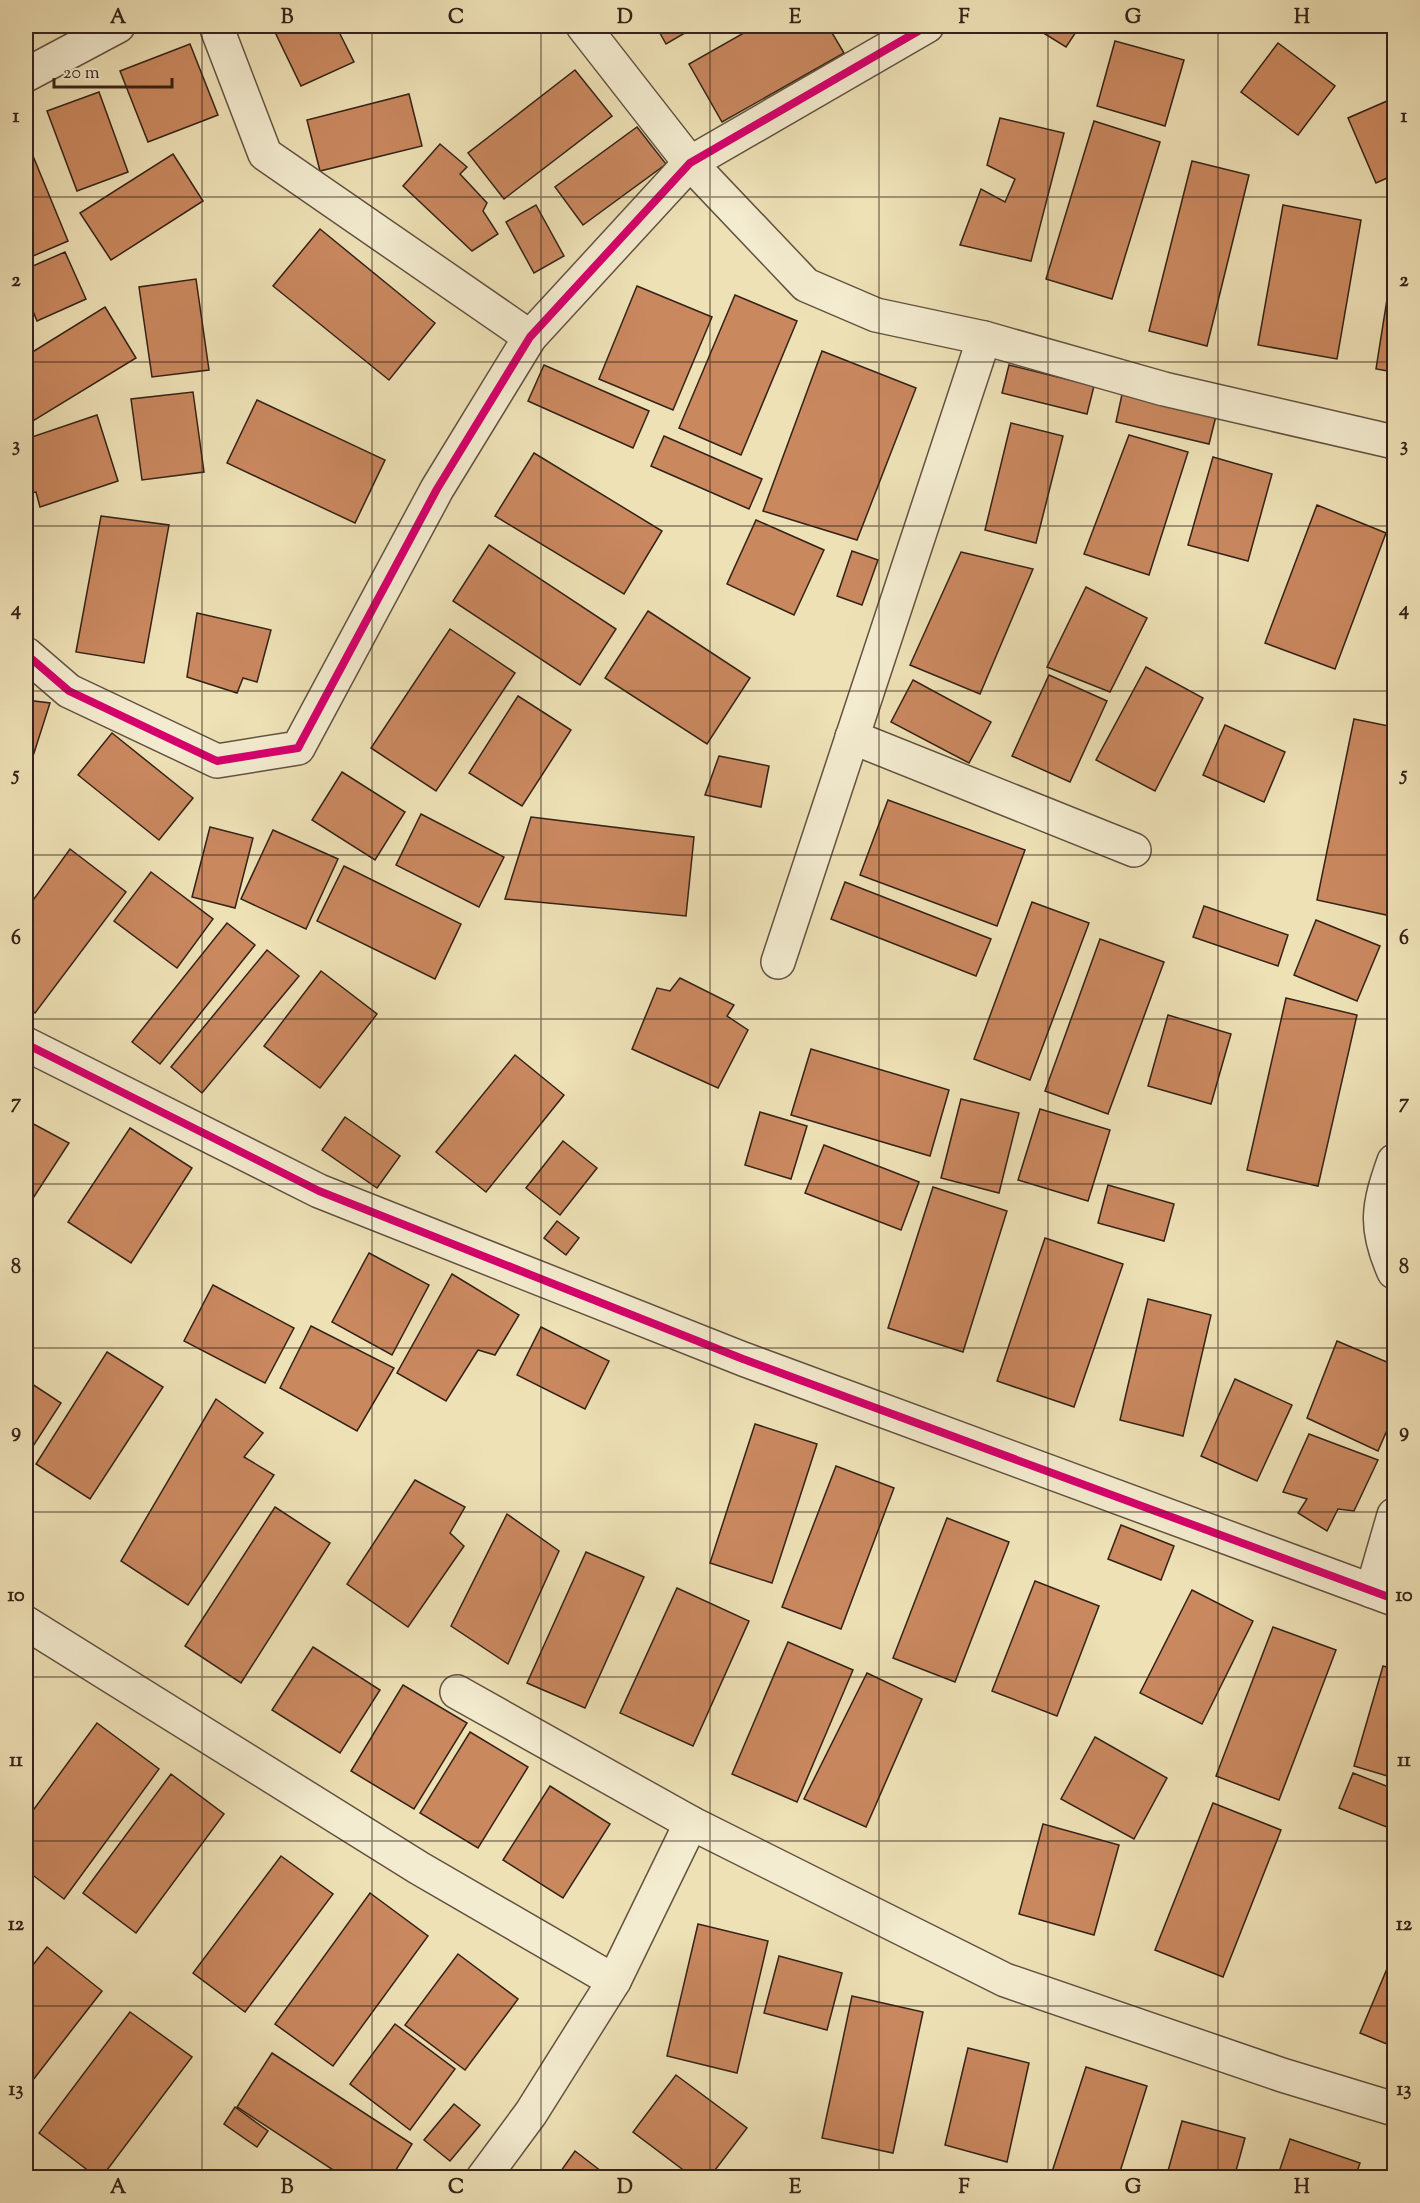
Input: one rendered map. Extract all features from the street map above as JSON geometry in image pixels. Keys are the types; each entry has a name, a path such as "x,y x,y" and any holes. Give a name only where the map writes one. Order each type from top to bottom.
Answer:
{"street":[{"path":"26,75 118,26"},
{"path":"216,26 265,154 530,337"},
{"path":"583,26 690,163 806,285 876,315 984,338 1164,389 1395,442"},
{"path":"26,654 69,691 218,761 298,748 437,489 530,337 690,163 927,26"},
{"path":"778,962 984,338"},
{"path":"852,737 1134,850"},
{"path":"26,1044 319,1191 743,1359 1383,1595 1395,1515"},
{"path":"1395,1161 1382,1197 1382,1243 1395,1272"},
{"path":"26,1623 419,1868 614,1981"},
{"path":"458,1692 691,1823 1005,1980 1282,2075 1395,2109"},
{"path":"483,2178 531,2113 614,1981 691,1823"}],"building":[{"path":"272,26 336,26 354,62 301,86"},
{"path":"656,26 697,26 666,44"},
{"path":"756,26 828,26 844,53 722,122 689,64"},
{"path":"1032,26 1080,26 1066,47"},
{"path":"1115,41 1184,60 1165,126 1097,106"},
{"path":"1278,43 1335,86 1298,135 1241,92"},
{"path":"190,44 218,115 148,142 120,71"},
{"path":"575,70 612,116 504,199 468,153"},
{"path":"99,92 128,172 77,191 47,111"},
{"path":"409,94 422,146 320,171 307,120"},
{"path":"1394,98 1394,175 1376,183 1348,118"},
{"path":"1000,118 1064,133 1031,261 960,245 981,189 1005,202 1015,179 987,165"},
{"path":"1094,121 1160,142 1112,299 1046,279"},
{"path":"637,127 666,164 583,225 555,187"},
{"path":"26,139 68,241 26,259"},
{"path":"440,144 467,167 460,174 487,203 483,211 498,234 472,251 403,186"},
{"path":"173,154 203,201 111,260 80,213"},
{"path":"1192,161 1249,175 1207,346 1149,331"},
{"path":"536,205 564,256 534,273 506,222"},
{"path":"1283,205 1361,220 1337,359 1258,345"},
{"path":"320,229 435,323 389,380 273,286"},
{"path":"65,252 86,299 37,321 26,294 26,269"},
{"path":"1394,255 1394,372 1376,369"},
{"path":"196,279 209,370 152,377 139,287"},
{"path":"637,286 712,317 673,410 599,379"},
{"path":"735,295 797,321 741,455 679,428"},
{"path":"105,307 136,358 28,424 26,419 26,356"},
{"path":"822,351 916,388 857,540 763,511"},
{"path":"544,365 649,411 633,448 528,401"},
{"path":"1009,365 1094,386 1087,414 1002,393"},
{"path":"1123,390 1217,412 1209,444 1116,422"},
{"path":"193,392 204,472 142,480 131,399"},
{"path":"257,400 385,460 355,523 227,463"},
{"path":"97,415 118,481 40,507 36,492 26,493 26,439"},
{"path":"1011,423 1063,436 1036,543 985,530"},
{"path":"1129,435 1188,452 1149,575 1084,554"},
{"path":"664,436 762,479 749,509 651,466"},
{"path":"534,453 662,531 624,594 495,516"},
{"path":"1213,457 1272,474 1248,561 1188,545"},
{"path":"1317,505 1386,533 1335,669 1265,643"},
{"path":"101,516 169,525 144,663 76,652"},
{"path":"756,520 824,550 794,615 727,584"},
{"path":"489,545 616,629 580,685 453,601"},
{"path":"852,551 878,560 862,605 837,596"},
{"path":"961,552 1033,569 980,694 910,665"},
{"path":"1086,587 1147,618 1110,692 1047,667"},
{"path":"1394,587 1394,610 1387,608"},
{"path":"648,611 750,678 707,744 605,678"},
{"path":"197,613 271,630 257,682 243,678 237,693 187,677"},
{"path":"450,629 515,673 436,791 371,748"},
{"path":"1146,667 1203,698 1155,791 1096,760"},
{"path":"1049,675 1107,701 1070,782 1012,756"},
{"path":"913,680 991,722 969,763 891,722"},
{"path":"518,696 571,730 522,806 469,773"},
{"path":"26,700 50,703 26,778"},
{"path":"1354,719 1394,727 1394,902 1391,916 1317,900"},
{"path":"1225,725 1285,752 1264,802 1203,775"},
{"path":"112,733 193,798 159,840 78,775"},
{"path":"719,756 769,766 761,807 705,795"},
{"path":"342,772 405,812 375,860 312,820"},
{"path":"888,800 1025,850 997,926 860,875"},
{"path":"421,814 504,857 479,907 396,865"},
{"path":"531,817 694,837 686,916 505,899"},
{"path":"210,827 253,838 235,908 192,897"},
{"path":"273,830 338,859 306,929 241,899"},
{"path":"70,849 126,892 35,1013 26,1006 26,910"},
{"path":"344,866 461,924 435,979 317,921"},
{"path":"151,872 213,919 177,968 114,921"},
{"path":"845,882 991,939 976,976 831,919"},
{"path":"1032,902 1089,923 1030,1080 974,1059"},
{"path":"1204,906 1288,935 1278,966 1193,937"},
{"path":"1316,920 1380,946 1357,1001 1294,975"},
{"path":"227,923 255,945 160,1064 132,1042"},
{"path":"1100,939 1164,962 1108,1114 1045,1091"},
{"path":"267,950 299,976 202,1093 171,1067"},
{"path":"321,971 377,1014 320,1088 264,1046"},
{"path":"680,978 734,1005 727,1016 748,1030 718,1088 632,1049 657,988 670,991"},
{"path":"1286,998 1357,1015 1318,1186 1247,1170"},
{"path":"1168,1015 1231,1034 1211,1104 1148,1086"},
{"path":"811,1049 949,1090 930,1156 791,1115"},
{"path":"515,1055 564,1095 486,1192 436,1152"},
{"path":"961,1099 1019,1113 999,1193 941,1178"},
{"path":"1040,1109 1110,1130 1088,1201 1018,1180"},
{"path":"760,1112 807,1126 791,1179 745,1165"},
{"path":"345,1117 400,1156 377,1188 322,1150"},
{"path":"26,1120 69,1143 26,1209"},
{"path":"130,1128 192,1168 131,1263 68,1222"},
{"path":"563,1141 597,1168 560,1215 526,1188"},
{"path":"824,1145 919,1182 901,1230 805,1193"},
{"path":"1108,1185 1174,1204 1164,1241 1098,1223"},
{"path":"933,1187 1007,1211 963,1352 888,1328"},
{"path":"557,1221 579,1238 566,1255 544,1238"},
{"path":"1045,1238 1123,1264 1074,1407 997,1381"},
{"path":"369,1253 429,1285 392,1355 332,1322"},
{"path":"452,1274 519,1315 495,1355 478,1350 446,1401 397,1373"},
{"path":"213,1285 294,1328 265,1383 184,1341"},
{"path":"1148,1299 1211,1315 1183,1436 1120,1420"},
{"path":"311,1326 394,1368 357,1431 280,1388"},
{"path":"541,1327 609,1361 585,1409 517,1375"},
{"path":"1337,1341 1394,1365 1394,1414 1378,1451 1307,1418"},
{"path":"107,1352 163,1387 90,1499 36,1464"},
{"path":"1235,1379 1292,1405 1257,1481 1201,1456"},
{"path":"26,1380 61,1403 26,1457"},
{"path":"216,1399 263,1433 244,1457 274,1475 188,1605 121,1561"},
{"path":"755,1424 817,1444 772,1583 710,1563"},
{"path":"1309,1434 1378,1460 1354,1511 1338,1509 1327,1531 1298,1513 1307,1499 1283,1492"},
{"path":"836,1466 894,1488 841,1629 782,1607"},
{"path":"415,1480 465,1507 450,1533 464,1546 408,1627 347,1584"},
{"path":"275,1507 330,1543 241,1683 185,1646"},
{"path":"507,1514 559,1551 508,1664 451,1626"},
{"path":"947,1518 1009,1542 955,1682 893,1658"},
{"path":"1121,1525 1174,1546 1161,1580 1108,1559"},
{"path":"586,1552 644,1577 585,1708 527,1683"},
{"path":"1035,1581 1099,1606 1057,1716 992,1691"},
{"path":"677,1588 749,1621 693,1746 620,1713"},
{"path":"1192,1590 1253,1621 1202,1724 1140,1693"},
{"path":"1273,1627 1336,1650 1279,1800 1216,1776"},
{"path":"788,1642 853,1670 797,1802 732,1774"},
{"path":"313,1647 380,1690 340,1753 272,1710"},
{"path":"1383,1666 1394,1669 1394,1778 1354,1766"},
{"path":"867,1673 922,1699 866,1827 804,1799"},
{"path":"403,1685 467,1723 414,1809 351,1771"},
{"path":"97,1723 159,1769 64,1899 26,1870 26,1820"},
{"path":"470,1732 528,1767 478,1848 420,1813"},
{"path":"1095,1737 1167,1778 1134,1839 1061,1799"},
{"path":"1353,1773 1394,1789 1394,1830 1339,1808"},
{"path":"171,1774 224,1814 136,1933 83,1893"},
{"path":"550,1786 610,1824 563,1898 503,1860"},
{"path":"1213,1803 1281,1830 1223,1977 1155,1950"},
{"path":"1043,1824 1119,1845 1094,1935 1019,1914"},
{"path":"281,1856 333,1894 245,2012 193,1973"},
{"path":"370,1893 428,1936 333,2066 275,2024"},
{"path":"698,1924 768,1941 737,2073 667,2056"},
{"path":"47,1947 102,1991 26,2089 26,1974"},
{"path":"1394,1952 1394,2047 1360,2033"},
{"path":"458,1954 518,1999 465,2070 405,2025"},
{"path":"779,1956 842,1973 827,2030 764,2013"},
{"path":"852,1996 923,2012 893,2153 822,2138"},
{"path":"130,2012 192,2057 101,2178 98,2178 39,2133"},
{"path":"395,2024 455,2069 410,2130 350,2084"},
{"path":"968,2048 1029,2063 1007,2162 945,2145"},
{"path":"272,2053 412,2144 391,2178 340,2178 341,2175 237,2107"},
{"path":"1086,2067 1147,2086 1118,2178 1050,2178"},
{"path":"676,2075 747,2128 709,2178 694,2178 633,2132"},
{"path":"454,2104 480,2125 450,2161 424,2140"},
{"path":"235,2107 268,2131 257,2147 224,2124"},
{"path":"1182,2121 1245,2138 1234,2178 1166,2178"},
{"path":"1290,2139 1360,2163 1355,2178 1277,2178"},
{"path":"575,2151 610,2178 556,2178"}],"cycle path":[{"path":"26,654 69,691 217,761 298,748 437,489 530,337 690,163 927,26"},
{"path":"26,1044 319,1191 743,1359 1394,1599"}]}
